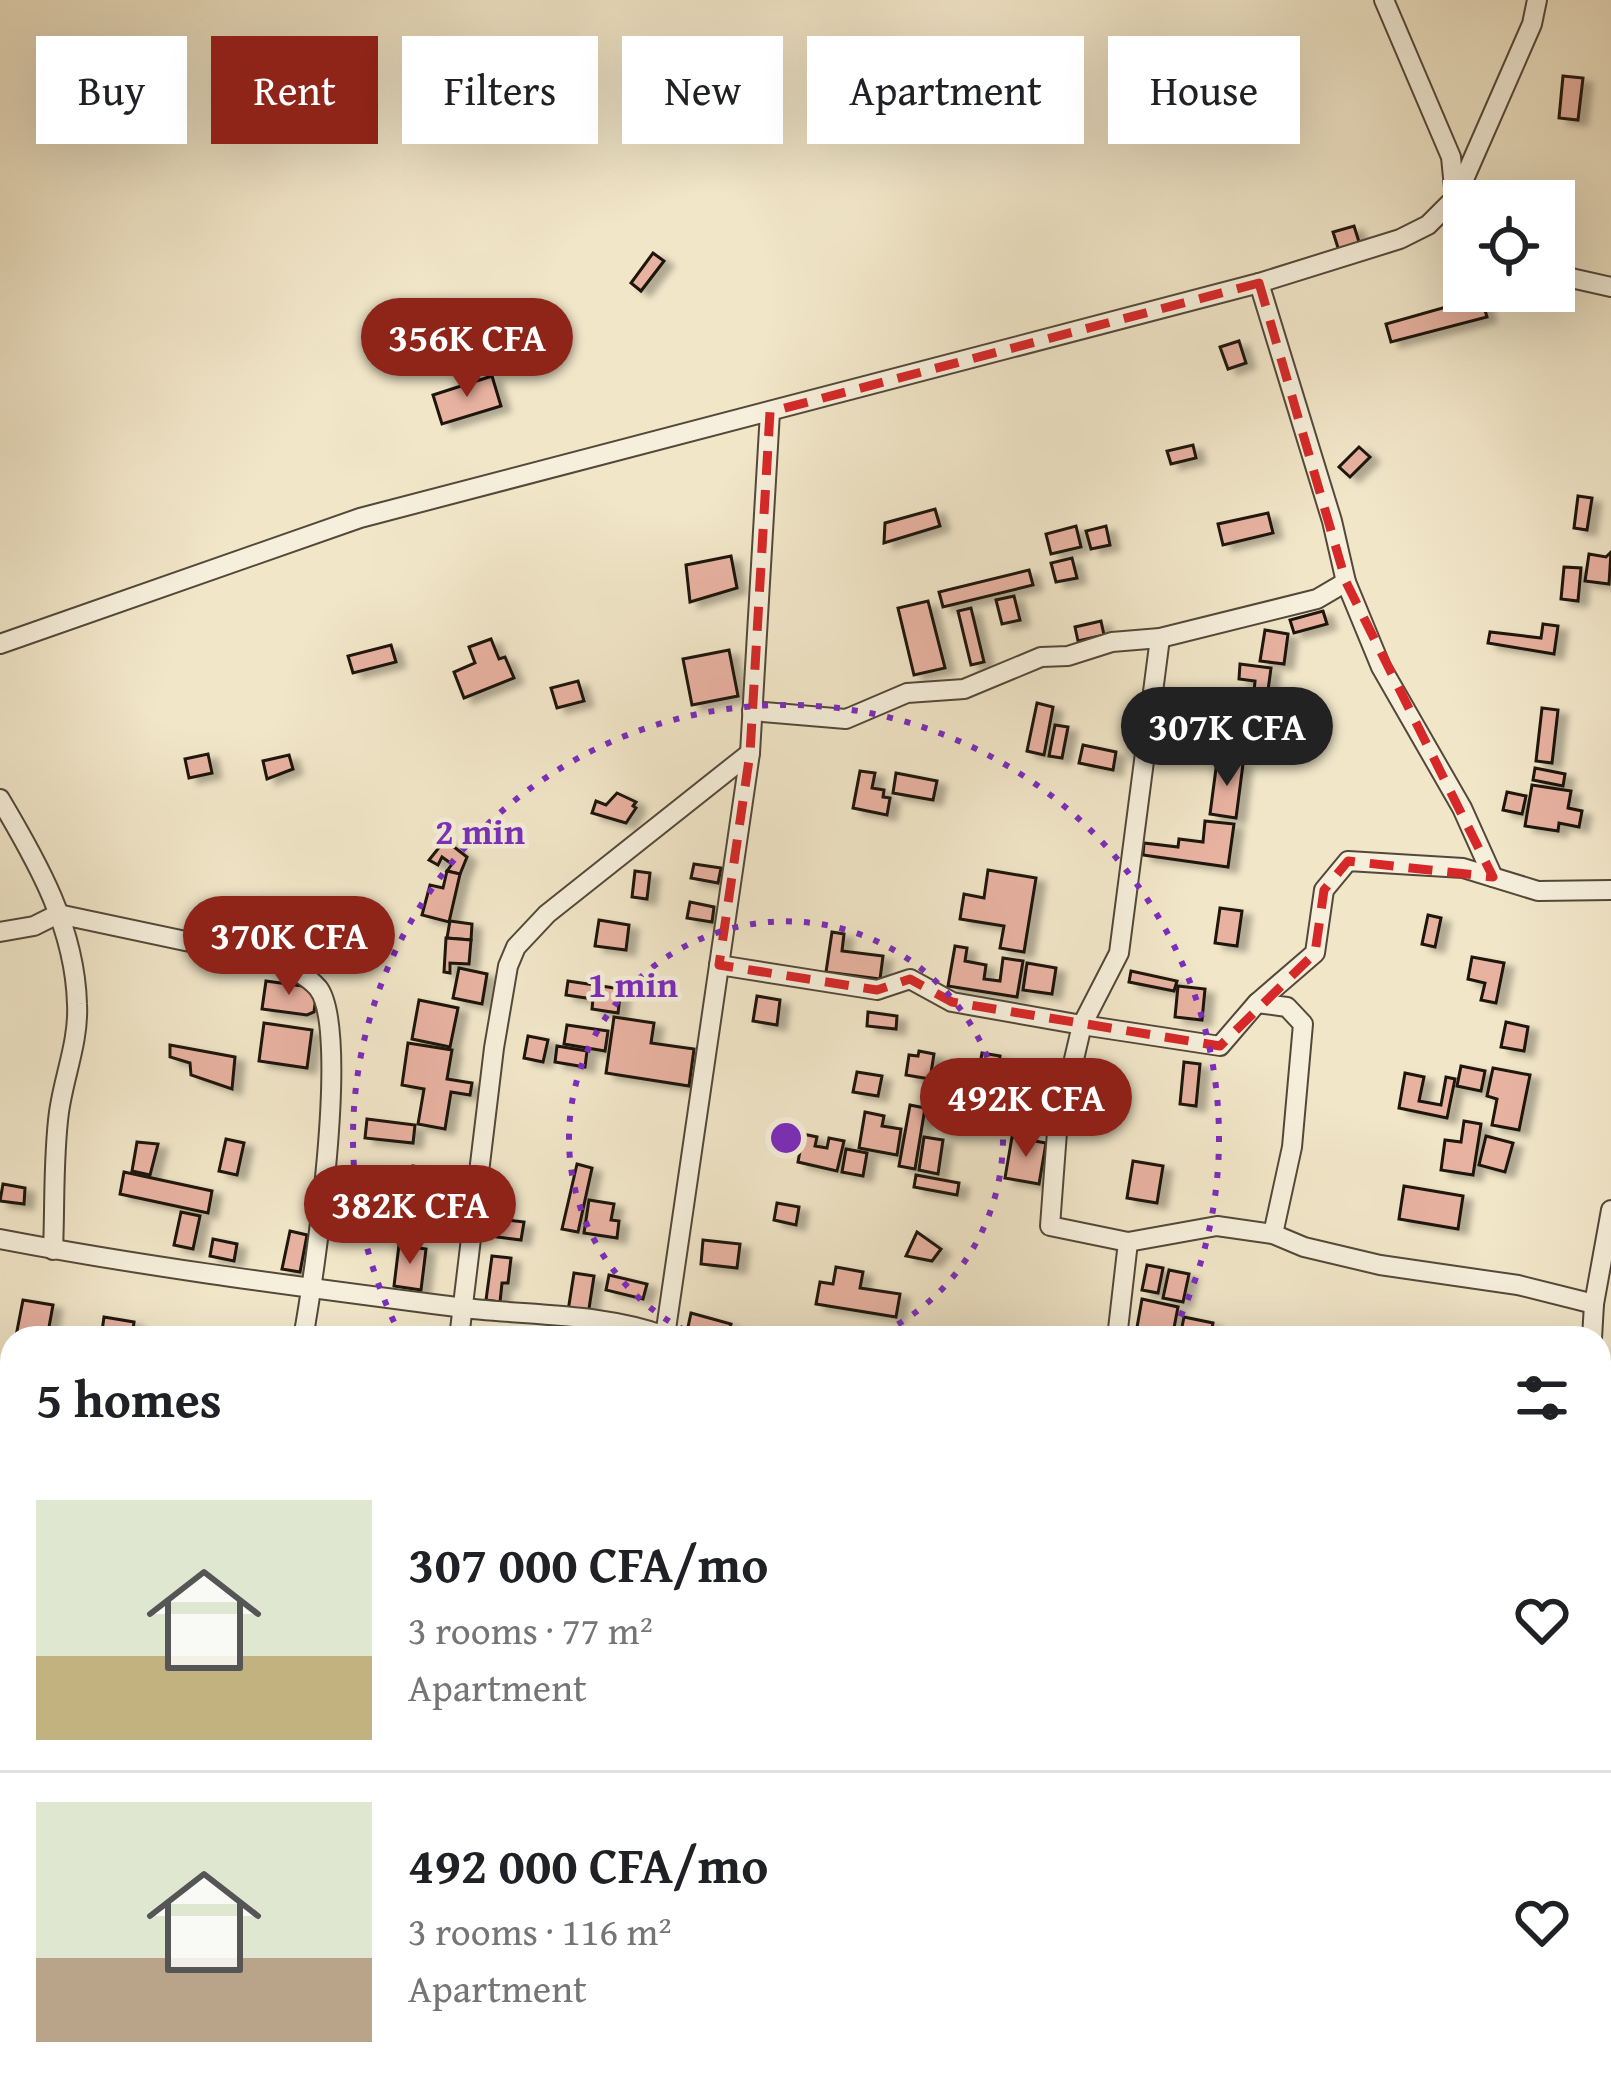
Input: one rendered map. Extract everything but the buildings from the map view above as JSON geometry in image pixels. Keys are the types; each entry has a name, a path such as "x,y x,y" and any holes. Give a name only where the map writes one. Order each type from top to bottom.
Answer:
{"street":[{"path":"1384,0 1451,157 1456,180"},
{"path":"1469,180 1532,24 1537,0"},
{"path":"0,644 360,518 1259,284 1400,239 1443,214"},
{"path":"1575,277 1611,270"},
{"path":"1575,279 1611,287"},
{"path":"1259,284 1332,521 1346,582 1381,667 1462,808 1493,877"},
{"path":"672,1326 750,752 770,412"},
{"path":"752,711 846,718 907,693 964,689 1041,657 1160,638 1317,598 1346,582"},
{"path":"1160,638 1119,953 1082,1025 1057,1132 1050,1226 1129,1242 1216,1226 1273,1234 1304,1247 1380,1265 1518,1285 1594,1304"},
{"path":"461,1326 494,1048 508,966 516,947 548,914 750,752"},
{"path":"0,800 44,874 73,965 78,1006 59,1115 53,1250"},
{"path":"719,965 877,990 910,979 952,1002 1220,1046 1258,1003 1315,953 1324,890 1348,861 1463,868 1538,891 1611,890"},
{"path":"0,932 34,926 58,914 270,958 318,988 332,1027 323,1221 305,1326"},
{"path":"1258,1003 1287,1007 1303,1024 1292,1147 1273,1234"},
{"path":"1593,1326 1611,1212"},
{"path":"0,1239 313,1288 638,1326"},
{"path":"1118,1326 1129,1242"}],"highlighted area":[{"path":"1259,283 1346,582 1493,877 1348,861 1324,890 1315,953 1220,1046 952,1002 910,979 877,990 719,965 750,753 770,412"}]}
